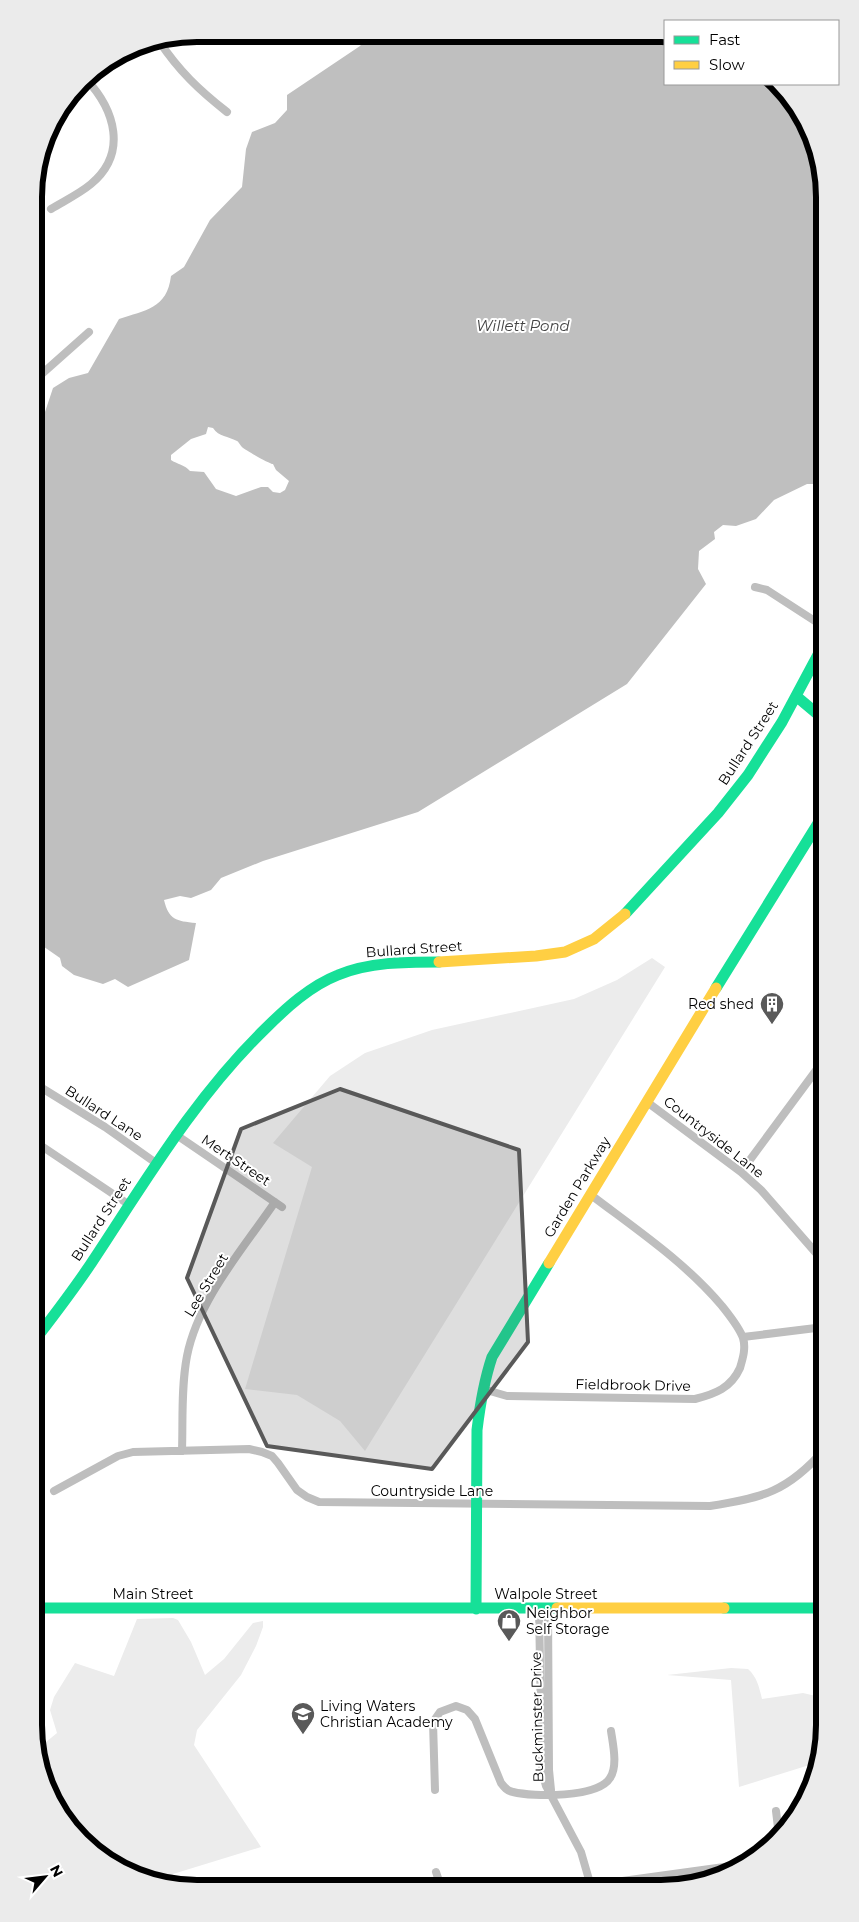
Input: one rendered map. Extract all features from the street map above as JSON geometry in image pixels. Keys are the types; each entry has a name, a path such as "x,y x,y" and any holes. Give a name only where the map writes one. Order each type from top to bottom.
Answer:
{"main road":[{"name":"Bullard Street","path":"43,1330 75,1288 128,1204 203,1096 253,1040 296,1000 325,981 360,967 548,954 580,947 599,937 637,902 737,790 759,758 816,658"},
{"path":"796,696 816,711"},
{"name":"Garden Parkway","path":"476,1609 478,1415 492,1357 816,826"},
{"name":"Main Street","path":"43,1608 267,1609"},
{"name":"Walpole Street","path":"267,1609 816,1608"}],"street":[{"path":"162,46 197,89 227,112"},
{"path":"51,209 92,184 113,154 115,141 109,115 102,100 91,85"},
{"path":"43,373 88,332"},
{"path":"755,587 767,590 816,622"},
{"path":"741,1172 816,1070"},
{"name":"Bullard Lane","path":"43,1088 105,1127 156,1163"},
{"name":"Countryside Lane","path":"647,1102 741,1172 767,1196 816,1253"},
{"name":"Mert Street","path":"175,1134 278,1205"},
{"path":"43,1146 128,1204"},
{"path":"591,1195 697,1278 730,1315 743,1337 816,1328"},
{"name":"Lee Street","path":"182,1451 187,1357 195,1328 217,1286 278,1205"},
{"name":"Fieldbrook Drive","path":"483,1389 507,1396 695,1399 720,1391 731,1383 743,1359 743,1337"},
{"name":"Countryside Lane","path":"54,1491 118,1456 134,1452 249,1449 272,1456 297,1490 307,1498 320,1502 574,1503 710,1506 744,1501 777,1490 808,1468 816,1459"},
{"name":"Buckminster Drive","path":"543,1609 541,1762 543,1778 576,1840 586,1864 589,1880"},
{"path":"435,1790 433,1722 440,1712 456,1706 467,1710 475,1719 504,1787 513,1792 551,1795 590,1790 604,1784 610,1779 614,1763 611,1731"},
{"path":"776,1811 778,1827"},
{"path":"630,1880 723,1867"},
{"path":"436,1872 439,1880"}],"highlighted area":[{"path":"340,1089 519,1150 528,1342 432,1469 267,1446 187,1278 241,1129"}],"shaded area":[{"path":"652,958 665,967 365,1451 340,1421 297,1395 245,1389 312,1167 273,1143 330,1076 365,1053 432,1030 574,999 617,980"},
{"path":"173,1618 178,1620 191,1642 205,1675 224,1659 253,1623 263,1621 263,1627 256,1646 241,1675 197,1730 194,1745 261,1847 173,1874 171,1877 129,1864 111,1853 88,1834 74,1819 54,1784 44,1745 44,1742 57,1733 50,1710 54,1697 75,1663 114,1676 137,1619"},
{"path":"731,1668 748,1669 756,1679 762,1699 803,1693 816,1696 816,1735 811,1764 739,1787 731,1680 667,1675"}],"water":[{"name":"Willett Pond","path":"362,43 664,43 664,85 768,85 785,103 796,120 805,138 815,177 816,484 807,484 774,500 756,519 736,526 723,525 714,532 715,539 699,551 698,569 706,584 627,684 418,812 263,861 221,878 211,890 191,898 180,896 164,900 171,916 178,920 196,923 189,960 128,987 115,979 103,984 74,975 62,966 60,958 43,946 43,414 53,388 69,378 88,373 119,319 146,310 160,302 169,287 171,276 184,267 210,220 242,187 246,149 252,132 275,123 287,110 287,95","holes":["208,427 213,428 218,433 237,441 248,451 273,464 276,470 289,481 285,490 280,493 273,492 268,487 261,487 236,496 216,489 204,472 190,471 171,460 171,455 191,439 206,434"]}],"traffic: fast":[{"path":"625,914 718,813 748,775 782,722 816,658"},
{"path":"796,696 816,713"},
{"path":"716,988 816,827"},
{"path":"43,1329 82,1277 154,1167 195,1109 240,1054 281,1013 318,985 338,975 362,967 413,962 439,962"},
{"path":"476,1609 477,1430 481,1402 492,1357 549,1263"},
{"path":"43,1608 557,1608"},
{"path":"724,1608 816,1608"}],"traffic: slow":[{"path":"439,962 536,956 565,952 594,939 625,914"},
{"path":"549,1263 716,988"},
{"path":"557,1608 724,1608"}],"place":[{"name":"Red shed","path":"772,1025"},
{"name":"Neighbor Self Storage","path":"509,1642"},
{"name":"Living Waters Christian Academy","path":"303,1735"}]}
